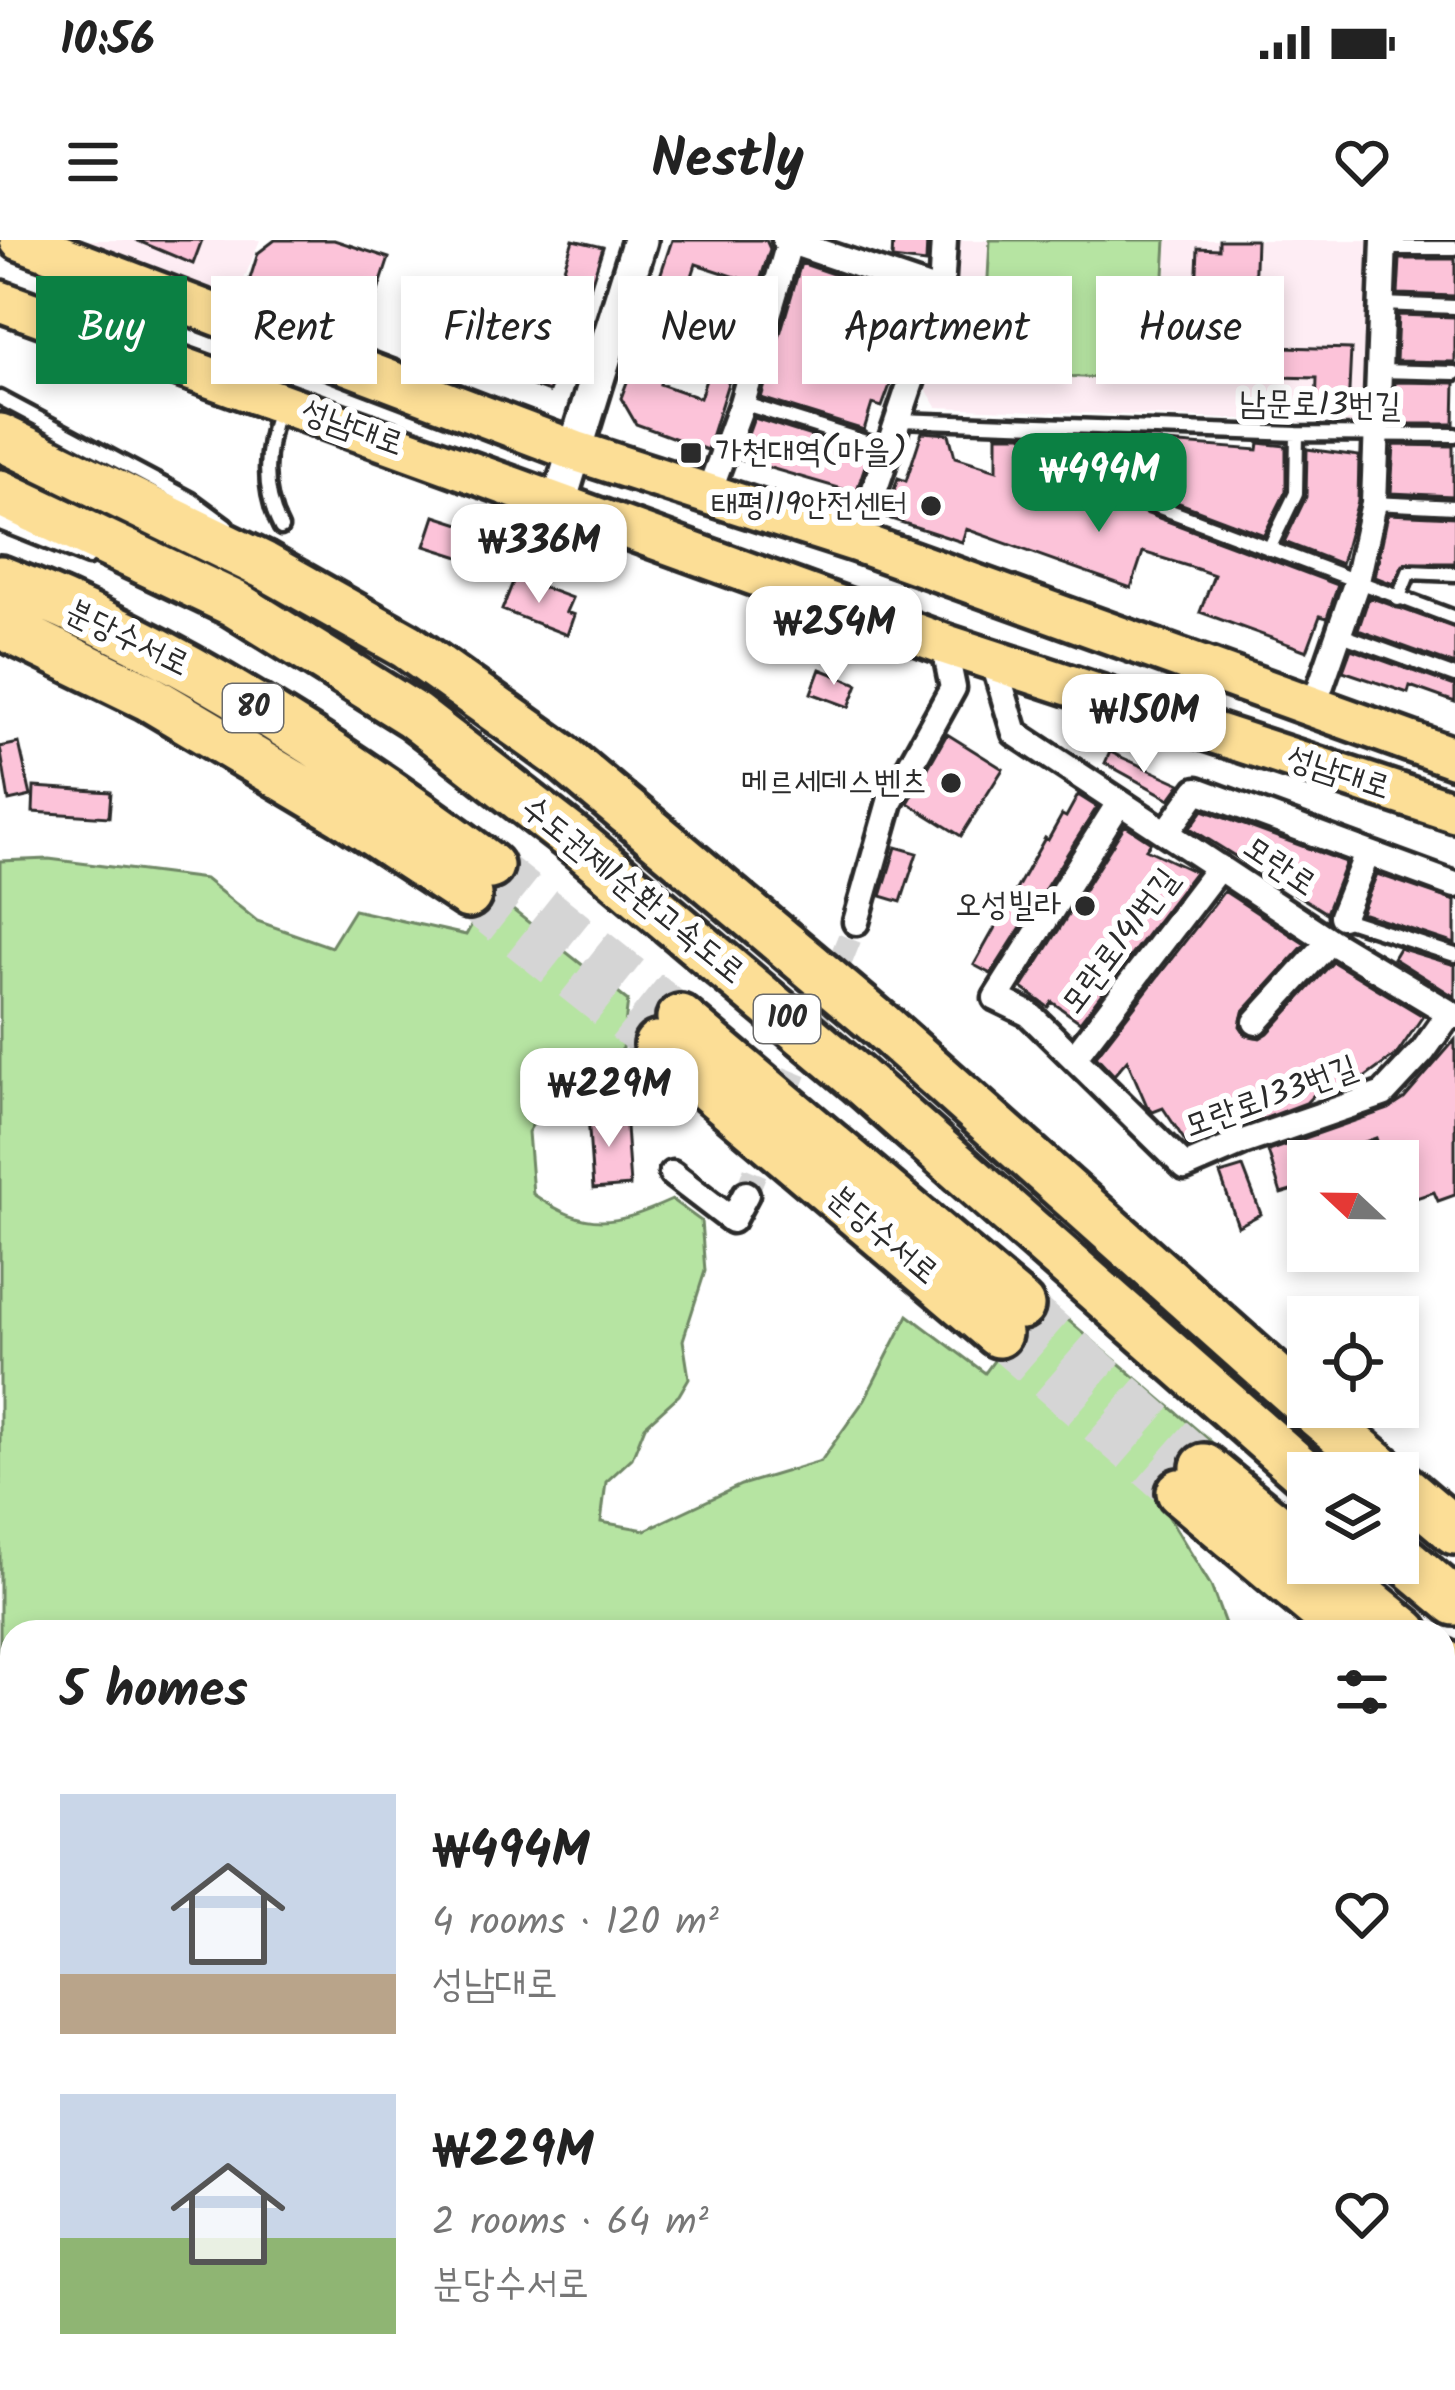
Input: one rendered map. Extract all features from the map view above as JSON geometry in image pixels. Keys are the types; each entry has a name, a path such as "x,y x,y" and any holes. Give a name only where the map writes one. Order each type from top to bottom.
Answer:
{"highway":[{"name":"수도권제1순환고속도로","path":"0,437 272,547 560,755 882,1026 1287,1386"},
{"name":"수도권제1순환고속도로","path":"0,493 233,603 413,715 573,839 858,1078 1287,1457"},
{"name":"분당수서로","path":"0,579 176,661 370,779 479,880 343,813 167,709 0,625"},
{"name":"분당수서로","path":"669,1031 1010,1320"},
{"name":"수도권제1순환고속도로","path":"1335,1428 1363,1452"},
{"path":"1287,1539 1192,1480 1287,1573"},
{"path":"1419,1501 1455,1531"},
{"path":"1419,1572 1455,1602"},
{"path":"1298,1584 1335,1620"},
{"path":"1348,1584 1391,1620"}],"main road":[{"name":"성남대로","path":"20,240 575,452 857,542 1455,758"},
{"path":"558,505 640,240"},
{"path":"90,276 93,268"},
{"name":"성남대로","path":"0,301 36,314"},
{"name":"성남대로","path":"187,369 944,644 1455,812"}],"street":[{"path":"708,494 742,403 788,240 892,276"},
{"path":"942,276 944,240"},
{"path":"1313,708 1357,581 1373,503 1384,244"},
{"path":"857,542 909,384"},
{"path":"856,922 890,802 953,688 944,644"},
{"name":"모란로","path":"993,660 1015,734 1330,941 1453,1014"},
{"path":"1167,832 1197,790 1455,884"},
{"name":"모란로133번길","path":"1119,803 996,998 1029,1015 1075,1056 1184,1167 1383,1094 1453,1014"},
{"path":"1342,916 1367,854"},
{"name":"모란로141번길","path":"1075,1056 1220,867"},
{"name":"모란로","path":"1256,1022 1330,941"},
{"path":"672,1174 732,1220 746,1194"}],"lane":[{"path":"1384,244 1455,248"},
{"path":"1382,304 1455,307"},
{"path":"1380,371 1455,374"},
{"path":"0,398 272,547"},
{"path":"272,547 267,443 280,403"},
{"path":"742,403 888,448"},
{"name":"남문로13번길","path":"897,420 1455,435"},
{"path":"1040,427 1045,464 1455,618"},
{"path":"1269,549 1296,494 1297,434"},
{"path":"1373,503 1455,507"},
{"path":"0,523 110,566"},
{"path":"1398,598 1409,572 1455,574"},
{"path":"131,573 233,603"},
{"path":"1338,634 1455,676"},
{"path":"1330,941 1342,916 1455,955"}],"shaded area":[{"path":"86,240 260,240 245,276 211,276 211,289"},
{"path":"959,240 1371,240 1363,412 1354,424 937,407 928,384 1072,384 1072,276 957,276"}],"green space":[{"path":"990,240 1166,240 1164,276 1096,276 1096,378 1072,377 1072,276 988,276"},
{"path":"49,859 205,879 257,921 331,947 354,910 466,935 490,892 628,1001 619,1072 588,1071 551,1095 528,1132 533,1194 552,1206 601,1221 634,1215 672,1200 701,1221 705,1271 683,1340 689,1378 679,1395 645,1426 632,1458 606,1482 601,1522 645,1530 741,1485 821,1461 865,1399 908,1315 985,1373 1041,1297 1221,1450 1164,1509 1211,1586 1224,1620 0,1620 0,861"}],"building":[{"path":"136,240 202,240 193,264"},
{"path":"275,240 334,240 389,258 377,295 377,276 251,276 258,253"},
{"path":"573,240 603,247 594,276 561,276"},
{"path":"672,240 766,240 770,249 762,276 733,276 696,264 692,276 660,276"},
{"path":"893,240 927,240 926,263 892,259"},
{"path":"1219,240 1256,240 1255,276 1197,276 1198,248 1219,249"},
{"path":"1400,259 1455,259 1455,296 1398,294"},
{"path":"801,263 839,276 802,276 802,384 890,384 882,407 872,404 864,430 761,398 765,384 778,384 778,341"},
{"path":"1398,315 1455,317 1455,362 1396,361"},
{"path":"1284,347 1351,349 1348,411 1316,411 1317,378 1284,377"},
{"path":"1395,382 1455,383 1454,424 1394,424"},
{"path":"527,384 552,384 549,392"},
{"path":"626,384 660,384 700,398 705,384 728,384 707,450 636,424 621,398"},
{"path":"754,418 869,454 856,493 739,459"},
{"path":"922,432 949,434 955,457 997,470 997,435 1022,435 1032,445 1035,467 1041,474 1338,585 1327,618 1320,616 1307,651 1200,612 1214,575 1194,568 1143,552 1131,588 966,529 962,542 885,517 898,478 906,481"},
{"path":"1057,436 1100,445 1101,438 1258,450 1259,443 1286,446 1286,491 1264,535 1055,456"},
{"path":"1394,445 1453,446 1453,496 1391,493"},
{"path":"1307,449 1359,456 1358,501 1341,564 1284,542 1306,497"},
{"path":"1388,514 1455,517 1455,563 1405,563 1393,584 1375,577"},
{"path":"435,516 491,534 482,564 425,546"},
{"path":"515,577 572,598 566,612 574,615 567,635 502,610"},
{"path":"1369,597 1455,628 1455,665 1358,630"},
{"path":"1351,649 1455,686 1455,702 1410,686 1408,693 1343,671"},
{"path":"820,669 858,684 849,707 811,693"},
{"name":"메르세데스벤츠","path":"947,734 1003,769 961,836 908,803"},
{"path":"19,743 31,796 9,801 0,747"},
{"path":"1110,752 1181,784 1170,799 1105,763"},
{"path":"34,787 111,792 109,817 33,812"},
{"path":"1078,795 1097,807 991,974 974,965 1045,838 1048,840 1062,815 1066,817"},
{"path":"1203,810 1346,862 1326,913 1190,828"},
{"path":"1125,825 1151,842 1146,849 1195,872 1080,1022 1022,988"},
{"path":"896,847 917,853 901,902 881,896"},
{"path":"1377,874 1455,901 1455,944 1361,913"},
{"path":"1224,891 1305,944 1243,1012 1240,1026 1246,1035 1260,1038 1268,1033 1333,962 1423,1016 1397,1054 1352,1087 1340,1091 1330,1078 1306,1103 1189,1147 1163,1108 1153,1112 1147,1106 1127,1060 1114,1075 1096,1056"},
{"path":"1399,948 1455,965 1455,997 1393,958"},
{"path":"1455,1040 1455,1195 1438,1201 1434,1192 1419,1197 1419,1140 1300,1140 1389,1109 1404,1099"},
{"path":"625,1112 630,1186 593,1189 588,1115"},
{"path":"1287,1144 1287,1192 1281,1194 1268,1151"},
{"path":"1243,1167 1261,1214 1238,1226 1220,1174"}],"tunnel":[{"path":"490,866 680,1018"},
{"path":"468,895 657,1045"},
{"path":"746,1194 856,922"},
{"path":"1021,1306 1204,1467"},
{"path":"998,1334 1180,1492"}],"place":[{"name":"가천대역(마을)","path":"691,453"},
{"name":"태평119안전센터","path":"931,506"},
{"name":"메르세데스벤츠","path":"951,783"},
{"name":"오성빌라","path":"1085,906"}]}
